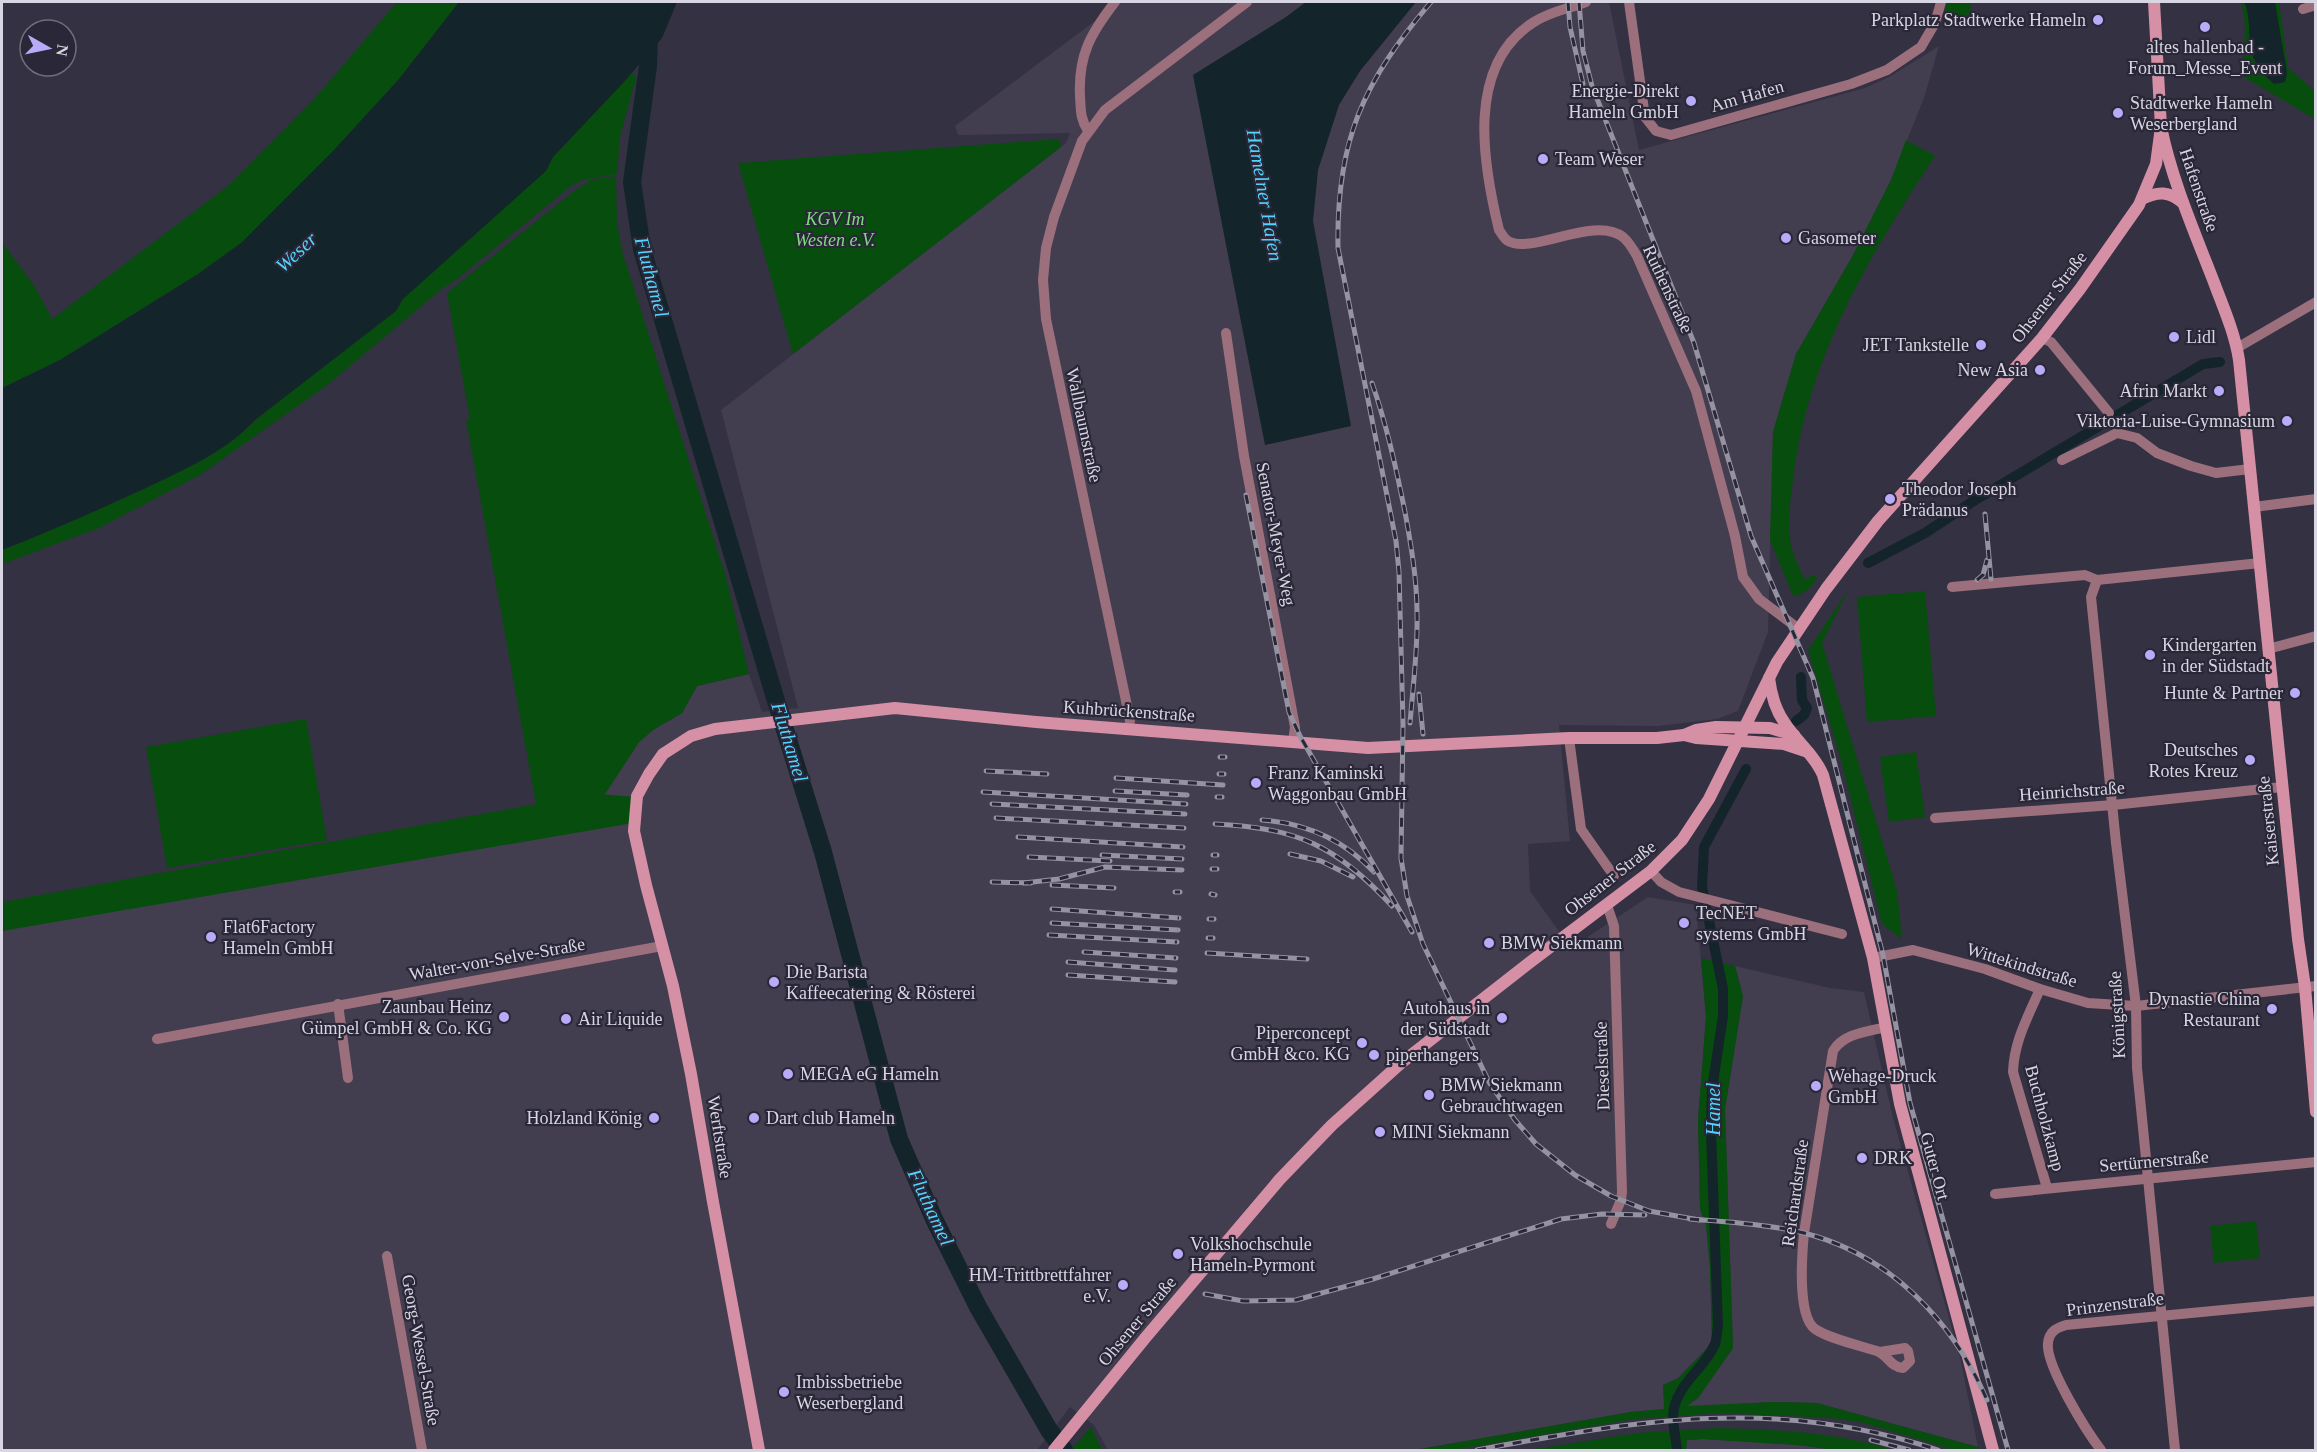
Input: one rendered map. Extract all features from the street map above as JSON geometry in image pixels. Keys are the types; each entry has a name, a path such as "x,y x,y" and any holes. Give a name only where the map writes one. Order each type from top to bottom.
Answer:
{"main road":[{"name":"Hafenstraße","path":"2154,2 2161,127 2168,158 2237,348"},
{"name":"Ohsener Straße","path":"1054,1450 1280,1179 1332,1125 1401,1063 1666,858 1696,821 1769,676 1826,589 1878,521 2042,338 2080,289 2142,199 2156,164 2161,127"},
{"path":"2142,199 2161,192 2169,193 2183,203"},
{"name":"Kaiserstraße","path":"2237,348 2298,939 2310,987 2316,1112"},
{"name":"Guter Ort","path":"1769,676 1776,709 1785,724 1817,761 1823,775 1873,958 1900,1104 1993,1450"},
{"name":"Kuhbrückenstraße","path":"634,831 637,796 649,774 663,754 691,736 715,729 896,708 1368,748 1569,738 1635,739 1684,735 1696,730 1716,727 1744,727"},
{"path":"1744,727 1770,728 1794,735"},
{"name":"Kuhbrückenstraße","path":"1684,735 1696,738 1738,740"},
{"path":"1738,740 1784,744 1809,752"},
{"name":"Werftstraße","path":"634,831 673,986 691,1074 759,1450"}],"street":[{"path":"1088,131 1081,119 1079,90 1084,50 1095,27 1115,2"},
{"name":"Wallbaumstraße","path":"1129,729 1130,720 1043,299 1046,248 1054,217 1082,141 1105,110 1247,2"},
{"name":"Ruthenstraße","path":"1586,2 1553,11 1532,23 1514,38 1496,67 1485,105 1484,140 1499,230 1506,240 1519,245 1586,231 1607,231 1621,236 1631,246 1696,391 1735,536 1743,577 1759,598 1799,629"},
{"name":"Am Hafen","path":"1629,2 1645,117 1656,131 1671,135 1851,84 1887,69 1921,47 1935,23 1941,2"},
{"path":"2303,9 2316,5"},
{"path":"2237,348 2316,302"},
{"name":"Senator-Meyer-Weg","path":"1226,333 1244,456 1295,727 1293,742"},
{"path":"2042,338 2051,342 2109,413"},
{"path":"2062,460 2117,433 2137,438 2157,453 2216,473 2250,469"},
{"path":"2254,507 2316,499"},
{"path":"1952,587 2085,574 2097,580 2260,563"},
{"name":"Königstraße","path":"2097,580 2091,597 2136,1006 2137,1068 2175,1450"},
{"path":"2268,649 2316,636"},
{"path":"1569,738 1581,829 1614,876"},
{"name":"Heinrichstraße","path":"1935,818 2113,805 2282,787"},
{"path":"1652,871 1661,882 1691,896 1842,934"},
{"name":"Dieselstraße","path":"1607,905 1614,926 1622,1192 1611,1224"},
{"name":"Walter-von-Selve-Straße","path":"157,1039 662,946"},
{"name":"Wittekindstraße","path":"1873,958 1906,950 1985,969 2088,1003 2136,1006 2310,987"},
{"name":"Buchholzkamp","path":"2040,989 2019,1034 2014,1053 2013,1072 2047,1188"},
{"path":"338,1004 348,1078"},
{"name":"Reichardstraße","path":"1880,1352 1823,1332 1810,1324 1804,1307 1802,1261 1804,1233 1833,1051 1840,1041 1846,1038 1886,1027"},
{"name":"Sertürnerstraße","path":"1995,1194 2316,1162"},
{"name":"Georg-Wessel-Straße","path":"387,1256 422,1450"},
{"name":"Prinzenstraße","path":"2101,1450 2067,1397 2051,1358 2047,1345 2055,1328 2162,1314 2316,1301"}],"shaded area":[{"path":"1120,2 1609,2 1639,150 1865,88 1891,76 1939,46 1924,98 1891,180 1852,257 1796,354 1773,432 1768,632 1738,711 1717,719 1658,726 1559,725 1570,841 1528,844 1530,891 1571,948 1648,897 1696,905 1706,1017 1698,1120 1700,1209 1706,1225 1710,1267 1712,1339 1708,1347 1678,1378 1663,1385 1665,1409 1631,1412 1414,1450 1108,1450 1094,1425 1070,1407 1037,1450 2,1450 2,910 605,794 639,742 653,730 682,713 697,686 749,674 762,712 798,708 721,410 1066,143 1070,133 958,135 955,126"},
{"path":"1735,966 1830,988 1864,992 1893,1118 1960,1357 1978,1447 1817,1403 1773,1402 1686,1407 1698,1398 1733,1348 1725,1109 1743,996"},
{"path":"1703,1439 1836,1450 1686,1450 1687,1440"}],"green space":[{"path":"397,2 459,2 399,79 334,150 241,243 198,274 60,360 2,388 2,242 35,287 52,319 228,186 316,97"},
{"path":"1947,2 1971,2 1969,21 1952,24 1943,20"},
{"path":"2241,2 2279,2 2288,68 2315,91 2315,119 2242,76 2245,20"},
{"path":"634,73 636,78 620,136 617,174 583,180 572,185 456,280 443,288 326,386 200,475 99,528 2,564 2,550 175,474 218,451 244,431 395,311 402,299 545,171 553,157"},
{"name":"KGV Im Westen e.V.","path":"1059,139 1061,147 793,354 738,163"},
{"path":"1906,140 1935,156 1887,231 1844,310 1812,393 1800,437 1789,513 1789,529 1792,549 1804,579 1814,575 1817,579 1807,590 1793,596 1770,540 1773,432 1796,354 1852,257 1891,180"},
{"path":"616,176 617,222 622,251 726,577 749,674 697,686 682,713 653,730 639,742 605,794 600,794 636,797 633,823 2,931 2,902 536,804 466,420 470,419 447,293 574,191 591,180"},
{"path":"1849,589 1822,643 1897,890 1902,939 1882,924 1841,760 1808,650"},
{"path":"1925,591 1936,716 1867,722 1857,597"},
{"path":"306,719 327,840 167,868 146,747"},
{"path":"1916,752 1925,817 1889,822 1880,757"},
{"path":"1701,958 1735,966 1743,996 1725,1109 1733,1348 1698,1398 1687,1406 1773,1402 1817,1403 1978,1447 1979,1450 1954,1450 1860,1422 1831,1418 1720,1413 1635,1419 1454,1450 1414,1450 1631,1412 1664,1409 1663,1385 1679,1378 1708,1347 1712,1339 1710,1267 1706,1225 1700,1209 1698,1120 1706,1017"},
{"path":"2256,1221 2260,1258 2214,1263 2210,1226"},
{"path":"1091,1427 1102,1450 1071,1450"},
{"path":"1719,1428 1785,1431 1828,1436 1893,1450 1836,1450 1703,1439 1687,1440 1686,1450 1529,1450 1637,1433"}],"water":[{"name":"Weser","path":"459,2 677,2 662,38 553,157 546,171 403,299 396,311 218,451 146,488 2,550 2,388 60,360 198,274 241,243 334,150 399,79"},
{"name":"Hamelner Hafen","path":"1306,2 1416,2 1360,71 1339,105 1318,170 1313,221 1351,426 1265,445 1193,75"},
{"path":"2244,2 2275,2 2287,73 2285,82 2274,84 2257,64 2250,44 2248,13"}],"waterway":[{"name":"Fluthamel","path":"650,2 648,66 632,182 642,249 823,852 899,1139 935,1221 978,1307 1049,1430 1064,1450"},
{"name":"Hamel","path":"1868,563 1925,533 1972,502 2203,364 2220,362"},
{"name":"Hamel","path":"1796,721 1804,715 1807,708 1802,700 1801,677"},
{"name":"Hamel","path":"1677,1450 1673,1423 1677,1398 1711,1352 1716,1342 1718,1325 1711,1132 1712,1089 1723,1016 1723,989 1702,887 1704,847 1746,769"}],"railway":[{"path":"1431,2 1388,59 1358,115 1342,176 1339,210 1338,248 1396,541 1399,572 1403,724 1401,858 1407,896 1423,944 1489,1082 1515,1120 1536,1144 1575,1175 1611,1196 1649,1211 1699,1220"},
{"path":"1568,2 1570,27 1583,84"},
{"path":"1579,2 1583,51 1592,86 1694,343 1751,536 1813,678 1883,955 1910,1103 2008,1450"},
{"path":"1372,383 1395,463 1415,575 1417,640 1410,723"},
{"path":"1246,495 1289,712 1300,736 1412,932"},
{"path":"1985,514 1991,579"},
{"path":"1977,580 1983,575 1987,560"},
{"path":"1419,694 1423,734"},
{"path":"1220,757 1225,757"},
{"path":"986,771 1047,774"},
{"path":"1219,774 1224,774"},
{"path":"1116,778 1223,785"},
{"path":"1115,791 1187,795"},
{"path":"983,792 1186,804"},
{"path":"1217,797 1222,797"},
{"path":"992,804 1185,814"},
{"path":"996,818 1184,828"},
{"path":"1262,820 1293,825 1323,835 1350,851 1374,872"},
{"path":"1215,824 1269,830 1313,844 1333,854 1352,868 1392,906"},
{"path":"1018,837 1183,847"},
{"path":"1290,854 1321,861 1353,877"},
{"path":"1102,855 1182,859"},
{"path":"1029,857 1110,861"},
{"path":"1024,883 1059,879 1105,867 1182,870"},
{"path":"1212,869 1217,869"},
{"path":"992,882 1031,883"},
{"path":"1052,885 1114,888"},
{"path":"1175,892 1180,892"},
{"path":"1211,894 1215,895"},
{"path":"1052,909 1179,918"},
{"path":"1209,919 1214,919"},
{"path":"1052,923 1178,930"},
{"path":"1049,935 1177,942"},
{"path":"1208,938 1213,938"},
{"path":"1084,952 1176,958"},
{"path":"1207,953 1307,959"},
{"path":"1068,962 1175,970"},
{"path":"1068,975 1175,982"},
{"path":"1205,1294 1243,1301 1296,1300 1373,1279 1561,1219 1602,1214 1645,1215"},
{"path":"1690,1219 1761,1225 1804,1233 1835,1243 1864,1257 1890,1274 1915,1295 1936,1318 1956,1343 1987,1400"},
{"path":"1477,1450 1595,1430 1708,1418 1764,1418 1820,1423 1878,1433 1938,1450"},
{"path":"1871,1440 1909,1450"}],"place":[{"name":"Parkplatz Stadtwerke Hameln","path":"2098,20"},
{"name":"altes hallenbad - Forum_Messe_Event","path":"2205,27"},
{"name":"Energie-Direkt Hameln GmbH","path":"1691,101"},
{"name":"Stadtwerke Hameln Weserbergland","path":"2118,113"},
{"name":"Team Weser","path":"1543,159"},
{"name":"Gasometer","path":"1786,238"},
{"name":"Lidl","path":"2174,337"},
{"name":"JET Tankstelle","path":"1981,345"},
{"name":"New Asia","path":"2040,370"},
{"name":"Afrin Markt","path":"2219,391"},
{"name":"Viktoria-Luise-Gymnasium","path":"2287,421"},
{"name":"Theodor Joseph Prädanus","path":"1890,499"},
{"name":"Kindergarten in der Südstadt","path":"2150,655"},
{"name":"Hunte & Partner","path":"2295,693"},
{"name":"Deutsches Rotes Kreuz","path":"2250,760"},
{"name":"Franz Kaminski Waggonbau GmbH","path":"1256,783"},
{"name":"TecNET systems GmbH","path":"1684,923"},
{"name":"Flat6Factory Hameln GmbH","path":"211,937"},
{"name":"BMW Siekmann","path":"1489,943"},
{"name":"Die Barista Kaffeecatering & Rösterei","path":"774,982"},
{"name":"Dynastie China Restaurant","path":"2272,1009"},
{"name":"Zaunbau Heinz Gümpel GmbH & Co. KG","path":"504,1017"},
{"name":"Autohaus in der Südstadt","path":"1502,1018"},
{"name":"Air Liquide","path":"566,1019"},
{"name":"Piperconcept GmbH &co. KG","path":"1362,1043"},
{"name":"piperhangers","path":"1374,1055"},
{"name":"MEGA eG Hameln","path":"788,1074"},
{"name":"Wehage-Druck GmbH","path":"1816,1086"},
{"name":"BMW Siekmann Gebrauchtwagen","path":"1429,1095"},
{"name":"Holzland König","path":"654,1118"},
{"name":"Dart club Hameln","path":"754,1118"},
{"name":"MINI Siekmann","path":"1380,1132"},
{"name":"DRK","path":"1862,1158"},
{"name":"Volkshochschule Hameln-Pyrmont","path":"1178,1254"},
{"name":"HM-Trittbrettfahrer e.V.","path":"1123,1285"},
{"name":"Imbissbetriebe Weserbergland","path":"784,1392"}]}
